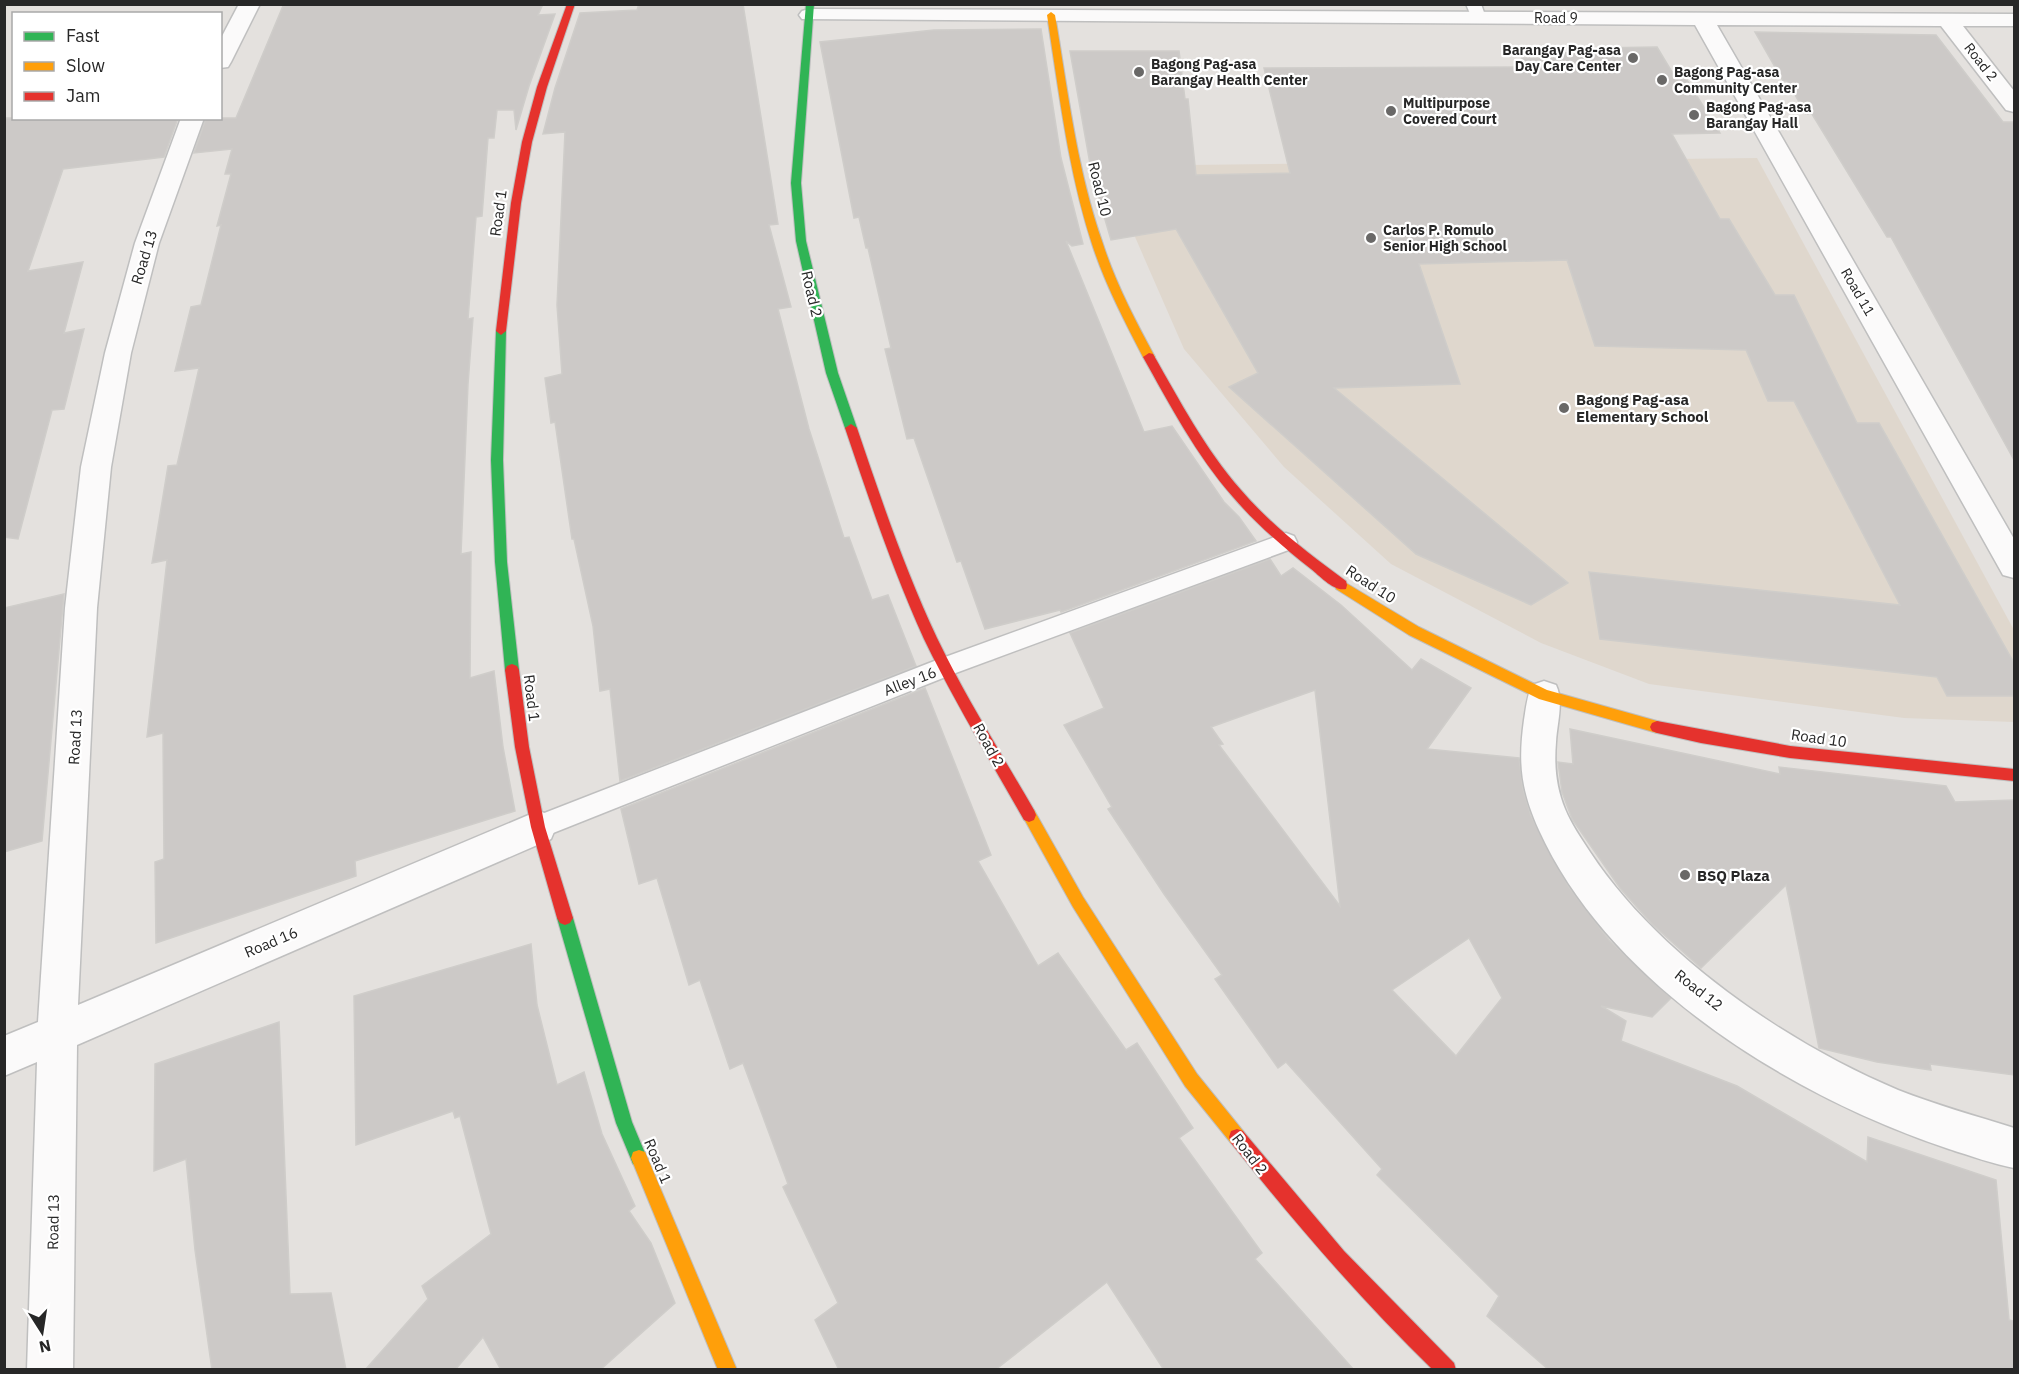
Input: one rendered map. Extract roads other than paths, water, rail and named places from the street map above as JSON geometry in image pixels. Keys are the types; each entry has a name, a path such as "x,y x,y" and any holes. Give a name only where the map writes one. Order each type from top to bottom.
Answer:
{"street":[{"path":"222,58 250,4"},
{"name":"Road 1","path":"571,4 542,87 527,142 502,308 497,459 501,562 509,648 522,747 538,827 624,1123 728,1370"},
{"name":"Road 9","path":"809,10 1051,15 1476,11 1702,18 2014,20"},
{"name":"Road 2","path":"809,10 796,183 803,252 832,373 877,507 910,590 945,667 1078,902 1191,1080 1299,1216 1414,1339 1447,1370"},
{"name":"Road 10","path":"1051,15 1075,158 1092,228 1119,300 1189,427 1236,493 1286,542 1356,596 1414,631 1544,695 1660,728 1753,746 1853,759 2014,775"},
{"name":"Road 11","path":"1702,18 2014,567"},
{"name":"Road 2","path":"1947,20 2014,105"},
{"name":"Road 13","path":"50,1370 57,1035 81,608 96,467 118,352 147,243 192,120"},
{"name":"Road 12","path":"1544,695 1538,772 1552,821 1576,864 1602,902 1652,952 1703,996 1811,1067 1876,1100 1976,1137 2014,1148"},
{"name":"Road 16","path":"4,1056 538,827"}],"lane":[{"name":"Alley 16","path":"538,827 945,667 1286,542"}],"place":[{"name":"Barangay Pag-asa Day Care Center","path":"1633,58"},
{"name":"Bagong Pag-asa Barangay Health Center","path":"1139,72"},
{"name":"Bagong Pag-asa Community Center","path":"1662,80"},
{"name":"Multipurpose Covered Court","path":"1391,111"},
{"name":"Bagong Pag-asa Barangay Hall","path":"1694,115"},
{"name":"Carlos P. Romulo Senior High School","path":"1371,238"},
{"name":"Bagong Pag-asa Elementary School","path":"1564,408"},
{"name":"BSQ Plaza","path":"1685,875"}]}
